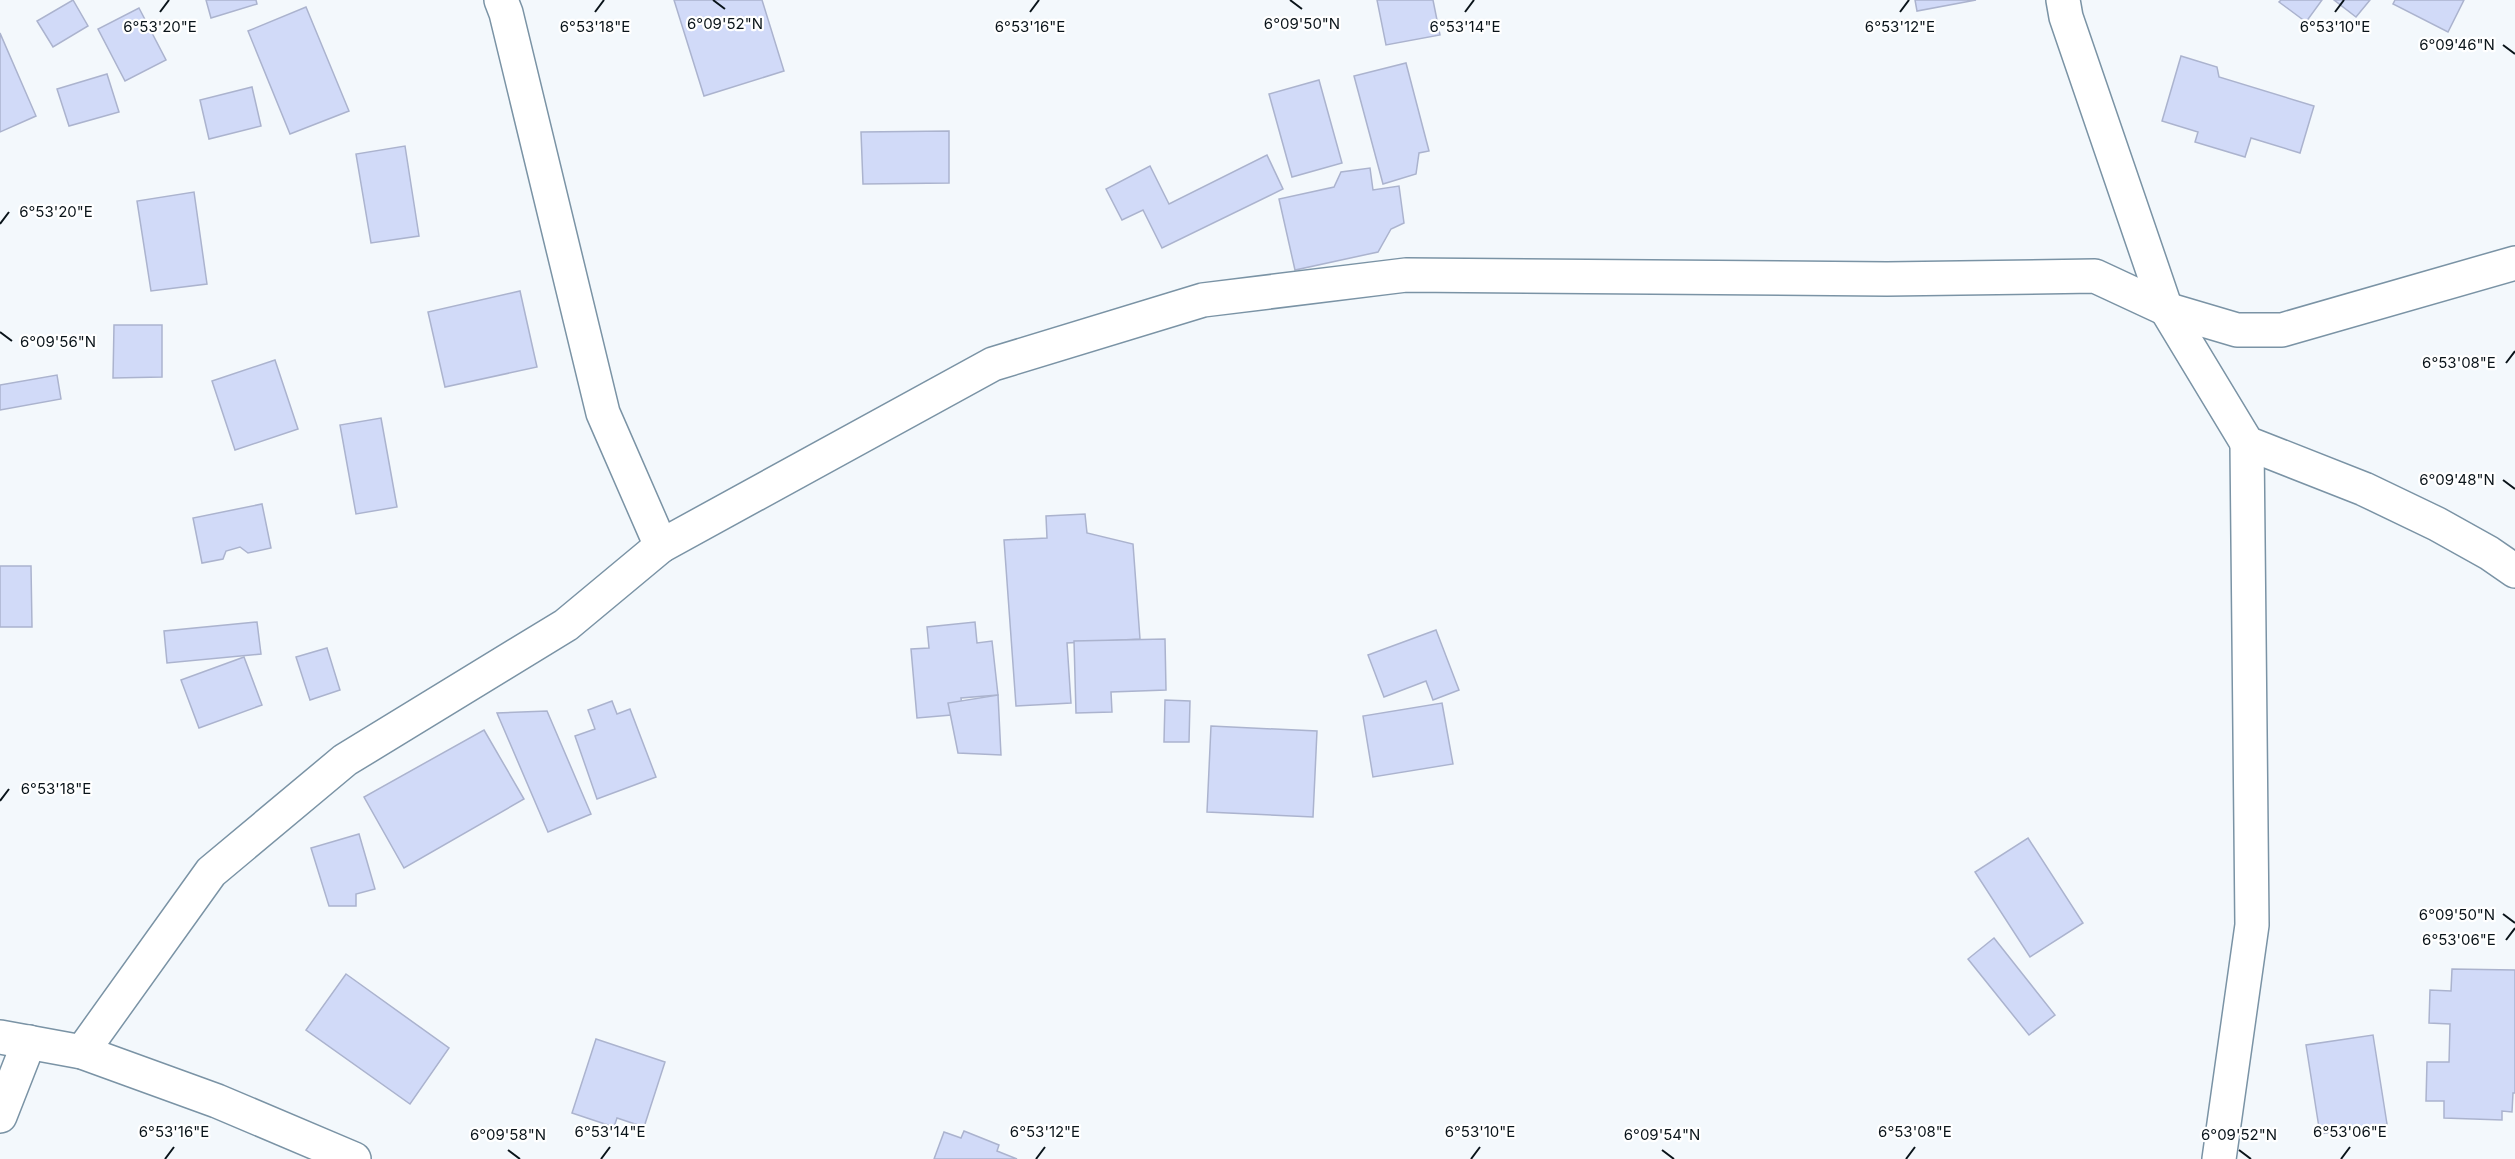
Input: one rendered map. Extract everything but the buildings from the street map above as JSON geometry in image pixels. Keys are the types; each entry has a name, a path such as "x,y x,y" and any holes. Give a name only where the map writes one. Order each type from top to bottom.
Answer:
{"street":[{"path":"501,0 603,413 661,546"},
{"path":"2063,0 2166,309 2247,443 2252,925 2220,1159"},
{"path":"82,1052 211,872 345,760 566,625 661,546 993,364 1203,300 1406,275 1887,279 2094,276 2166,309 2237,330 2282,330 2515,263"},
{"path":"2247,443 2375,494 2437,524 2489,553 2515,571"},
{"path":"0,1116 14,1039 82,1052 217,1101 354,1159"}]}
